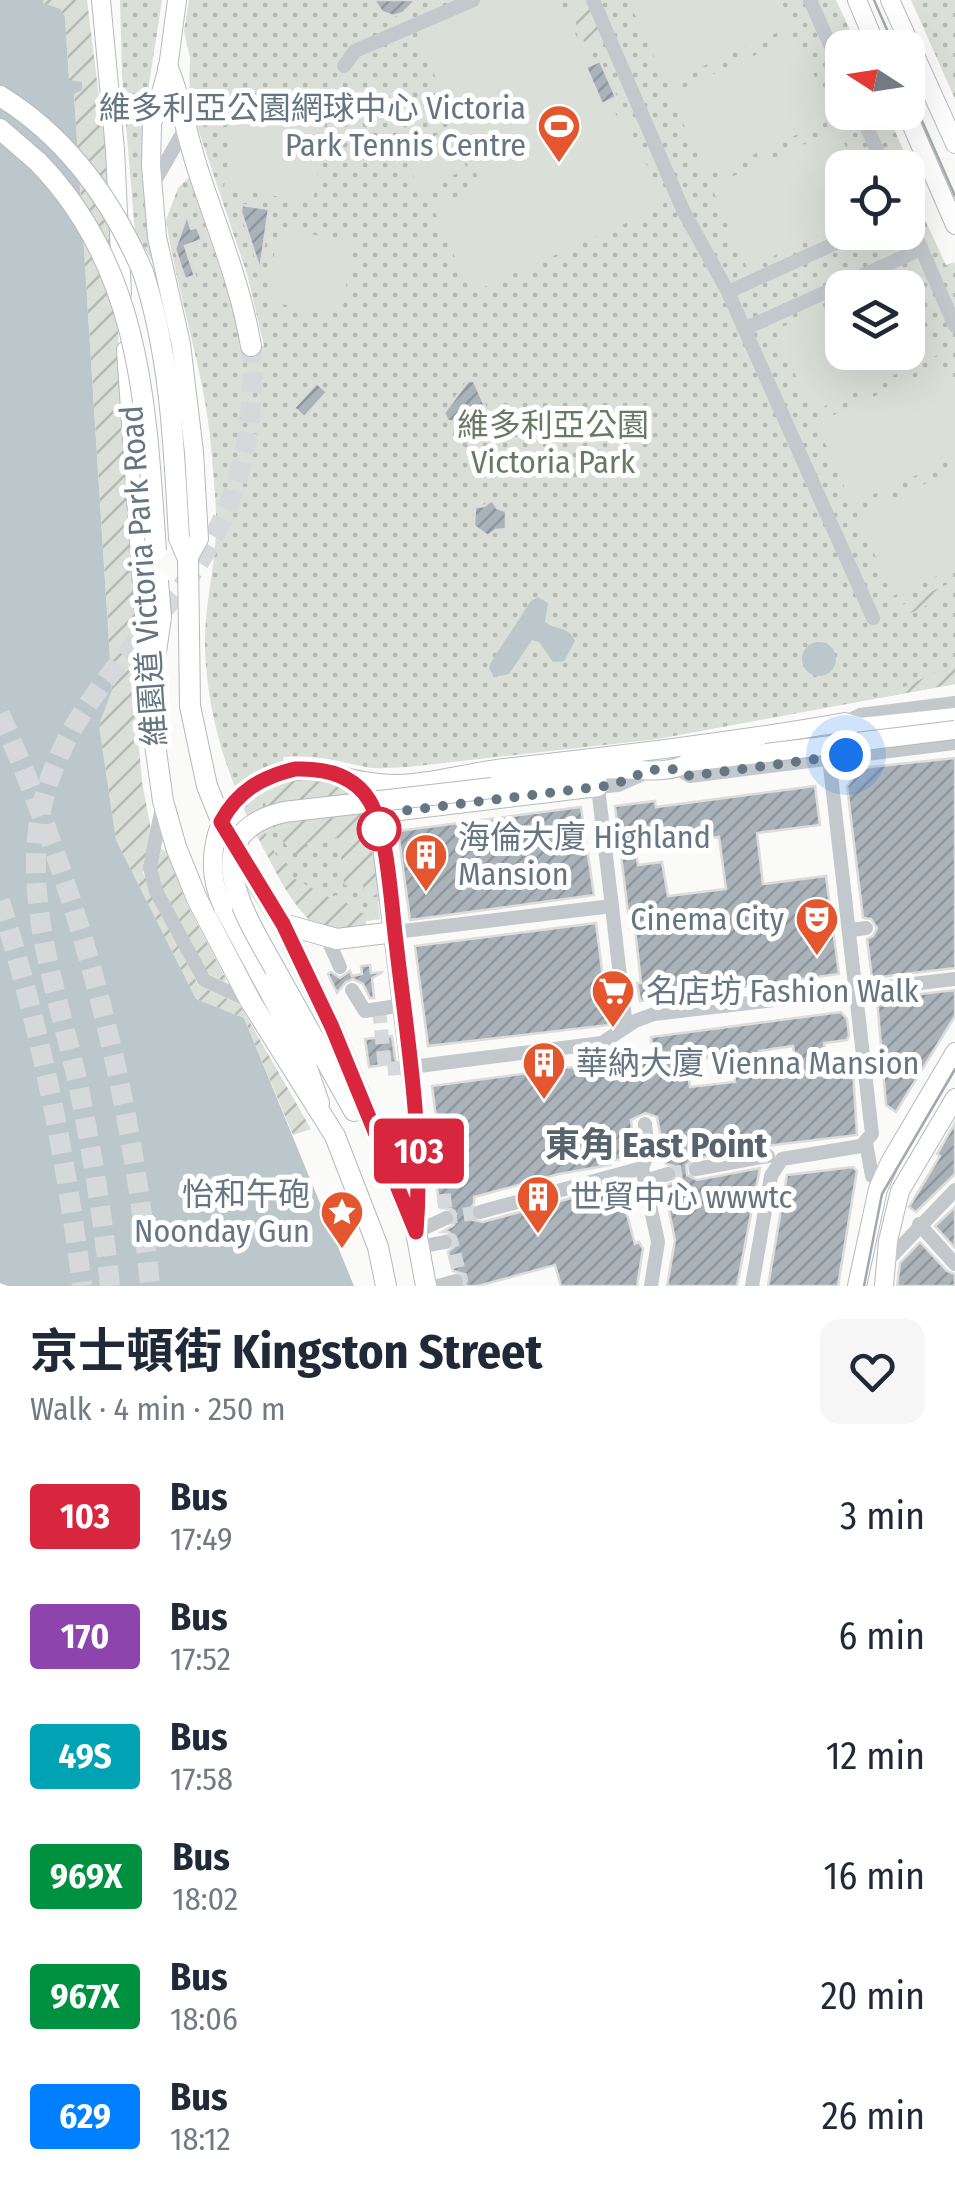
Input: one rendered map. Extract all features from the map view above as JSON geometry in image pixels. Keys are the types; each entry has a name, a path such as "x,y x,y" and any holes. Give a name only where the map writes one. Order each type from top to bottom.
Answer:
{"highway":[{"path":"168,68 236,282 250,346"},
{"path":"0,96 35,121 89,176 118,219 142,272 152,299 167,378 179,538 188,559"},
{"path":"0,129 38,162 72,200 106,256 122,298 144,404 161,617 153,673"},
{"name":"維園道 Victoria Park Road","path":"188,559 188,690 200,762 227,835 283,924 332,1027 417,1239 426,1286"},
{"name":"維園道 Victoria Park Road","path":"153,673 154,736 163,801 176,846 197,899 252,1002 324,1112 378,1248 386,1286"},
{"path":"387,1166 242,908 232,879 236,846 258,821 297,810 545,780 597,779"},
{"path":"283,924 327,938 395,932"}],"main road":[{"name":"維園道 Victoria Park Road","path":"102,0 144,629 153,673"},
{"name":"維園道 Victoria Park Road","path":"177,0 168,68 152,124 152,187 158,237 181,344 194,452 199,539 188,559"},
{"path":"856,0 869,30"},
{"path":"890,0 955,144"},
{"path":"914,130 955,224"},
{"path":"324,1112 306,1059 223,906 212,869 218,831 230,806 251,786 277,773 310,769 351,780 402,784 474,771 848,724 955,717"},
{"path":"379,829 388,816 400,811 597,779 616,767 650,770 955,730"},
{"path":"351,780 371,804 379,829 395,932 419,1157 417,1239"},
{"path":"857,1286 874,1201 898,1149 955,1052"},
{"path":"884,1286 894,1214 906,1178 955,1098"}],"street":[{"path":"344,66 355,51 474,0"},
{"path":"593,0 683,210 728,292 873,618"},
{"path":"810,0 825,34"},
{"path":"152,187 186,127"},
{"path":"728,292 825,248"},
{"path":"744,328 919,250"},
{"path":"921,250 955,326"},
{"path":"696,1169 860,1145 872,1134 858,990 858,929 854,901 832,839 829,758 848,724 860,715 955,703"},
{"path":"683,766 690,776 955,743"},
{"path":"597,779 626,1028"},
{"path":"163,801 150,868 156,890 204,980 252,1002"},
{"path":"395,932 612,906"},
{"path":"327,938 340,967"},
{"path":"411,1067 602,1043 654,1014 955,979"},
{"path":"352,990 365,1011 403,1005"},
{"path":"645,1124 648,1154 643,1174 658,1242 651,1286"},
{"path":"860,1145 872,1176"},
{"path":"419,1157 441,1161"},
{"path":"752,1286 775,1158"},
{"path":"480,1212 643,1174 668,1174"},
{"path":"888,1259 955,1190"},
{"path":"417,1239 446,1218"},
{"path":"919,1224 955,1264"},
{"path":"417,1239 445,1242"},
{"path":"438,1286 456,1281"}],"green space":[{"path":"44,0 87,0 106,153 139,647 135,702 142,782 151,829 143,873 198,985 240,1005 311,1129 293,1135 244,1018 196,999 116,840 99,725 112,689 74,93 82,90 82,82 69,81 65,17"},
{"path":"120,0 162,0 144,117 155,266 135,233"},
{"name":"維多利亞公園 Victoria Park","path":"189,0 836,0 850,30 825,30 825,130 894,130 903,150 825,150 825,250 925,250 925,220 946,265 955,265 955,684 658,739 408,767 371,768 315,757 283,757 288,777 338,783 353,792 327,794 369,829 381,900 380,919 366,921 366,926 309,921 269,859 237,792 214,721 208,685 205,634 216,525 212,458 204,398 166,220 178,188 189,177 236,316 240,349 264,346 247,274 189,102 190,58 184,31"},
{"name":"維多利亞公園網球中心 Victoria Park Tennis Centre","path":"488,0 560,0 579,42 584,41 594,63 600,61 616,97 610,101 620,123 627,121 660,195 667,197 662,207 471,293 433,208 481,185 416,31 421,25"},
{"path":"781,0 792,26 666,83 629,2"},
{"path":"911,0 955,0 955,99 925,30"},
{"path":"586,2 603,40 601,47 589,53 570,10"},
{"path":"797,36 825,100 825,122 707,176 670,94"},
{"path":"236,104 326,118 313,202 224,188"},
{"path":"450,129 467,169 420,190 402,151"},
{"path":"836,130 847,150 825,150 825,233 747,268 711,186"},
{"path":"278,229 353,241 342,314 267,302"},
{"path":"825,308 825,370 905,370 812,412 775,330"},
{"path":"925,325 938,355 925,361"},
{"path":"943,365 955,392 955,458 852,504 816,423"},
{"path":"955,470 955,568 893,596 857,515"},
{"path":"950,583 954,593 902,617 898,607"},
{"path":"955,664 955,684 879,698"},
{"path":"302,776 342,786 362,803 380,892 366,900 359,895 365,885 354,877 347,886 344,884 339,838 306,843 303,859 280,837 266,808 263,787"},
{"path":"261,824 278,859 286,862 288,875 330,898 336,895 358,913 379,913 380,919 342,930 315,924 294,901 275,870 254,828"},
{"path":"161,849 166,851 225,982 205,972 161,887 156,870"}],"shaded area":[{"path":"0,0 44,0 43,3 60,9 65,17 69,80 82,82 82,90 74,94 112,690 99,725 116,840 196,999 244,1018 354,1286 0,1283"},
{"path":"538,597 548,603 545,622 569,633 575,641 564,661 553,662 539,642 532,640 509,674 494,677 489,668 491,662 531,601"},
{"path":"819,642 831,647 836,659 831,671 819,676 807,671 802,659 807,647"}],"building":[{"path":"374,0 416,0 403,13 393,16 382,12"},
{"path":"600,61 616,97 602,104 586,67"},
{"path":"242,205 269,209 260,270 241,212"},
{"path":"187,215 191,229 197,227 202,240 185,246 195,276 185,279 175,249"},
{"path":"468,381 474,381 491,420 487,425 448,421 444,413"},
{"path":"317,383 327,392 304,417 294,408"},
{"path":"492,500 497,508 506,511 506,529 488,536 474,526 475,507"},
{"path":"955,758 955,968 872,978 867,939 877,928 871,919 863,918 847,786 861,768"},
{"path":"815,786 820,825 757,833 763,884 826,876 839,974 640,1001 635,928 630,929 615,806 655,801 656,807","holes":["663,832 665,844 719,837 726,889 668,896 662,862 638,865 634,836"]},
{"path":"581,807 594,895 410,920 398,831"},
{"path":"596,923 609,1025 428,1046 415,946"},
{"path":"370,965 371,973 383,972 372,978 374,998 370,998 363,984 353,979 337,993 328,974 340,978 350,971 352,976 362,974 361,966"},
{"path":"955,990 955,1016 896,1112 886,1105 877,999"},
{"path":"841,1012 847,1019 847,1040 824,1043 828,1070 853,1070 857,1135 766,1146 694,1159 686,1165 687,1175 697,1180 760,1168 737,1286 667,1286 675,1240 664,1186 675,1182 678,1172 666,1164 657,1117 645,1113 631,1120 635,1157 474,1197 470,1210 473,1220 483,1222 619,1185 635,1244 639,1242 643,1249 637,1286 561,1286 555,1265 465,1286 464,1274 453,1271 448,1252 455,1246 455,1239 449,1232 442,1232 454,1225 456,1214 439,1204 435,1173 448,1169 451,1158 440,1150 432,1086 653,1056 651,1037","holes":["793,1046 797,1074 762,1078 759,1051","732,1055 735,1082 690,1087 686,1061"]},
{"path":"392,1036 396,1063 369,1067 365,1039"},
{"path":"955,1123 955,1174 916,1212 909,1207"},
{"path":"853,1167 857,1171 838,1286 768,1286 787,1175"},
{"path":"955,1207 955,1248 935,1226"},
{"path":"920,1242 947,1271 955,1274 955,1286 897,1286 900,1263"}],"tunnel":[{"path":"110,1286 83,1109 44,944 36,873 37,837 53,770 82,713 200,561 229,504 251,411 251,346"},
{"path":"0,714 55,852 98,994 130,1139 150,1286"},
{"path":"0,901 50,1092 82,1286"},
{"path":"379,1009 385,1069 411,1067"},
{"path":"450,1161 441,1161 446,1218 480,1212"},
{"path":"668,1174 696,1169"},
{"path":"445,1242 451,1240 461,1280 456,1281"}],"tram line":[{"path":"874,0 887,30"},
{"path":"925,128 955,196"},
{"path":"864,1286 882,1194 955,1069"}],"bus line":[{"name":"103","path":"295,769 325,771 351,780 371,804 392,902 418,1133 416,1232 332,1027 283,924 221,822 230,806 251,786 295,769"}],"place":[{"name":"維多利亞公園網球中心 Victoria Park Tennis Centre","path":"559,164"},
{"name":"海倫大廈 Highland Mansion","path":"426,893"},
{"name":"Cinema City","path":"817,957"},
{"name":"名店坊 Fashion Walk","path":"613,1029"},
{"name":"華納大廈 Vienna Mansion","path":"544,1101"},
{"name":"世貿中心 wwwtc","path":"538,1235"},
{"name":"怡和午砲 Noonday Gun","path":"342,1250"}],"district":[{"name":"東角 East Point","path":"656,1145"}],"route":[{"path":"379,829 394,812 613,785 650,770 678,769 690,776 846,755"}]}
